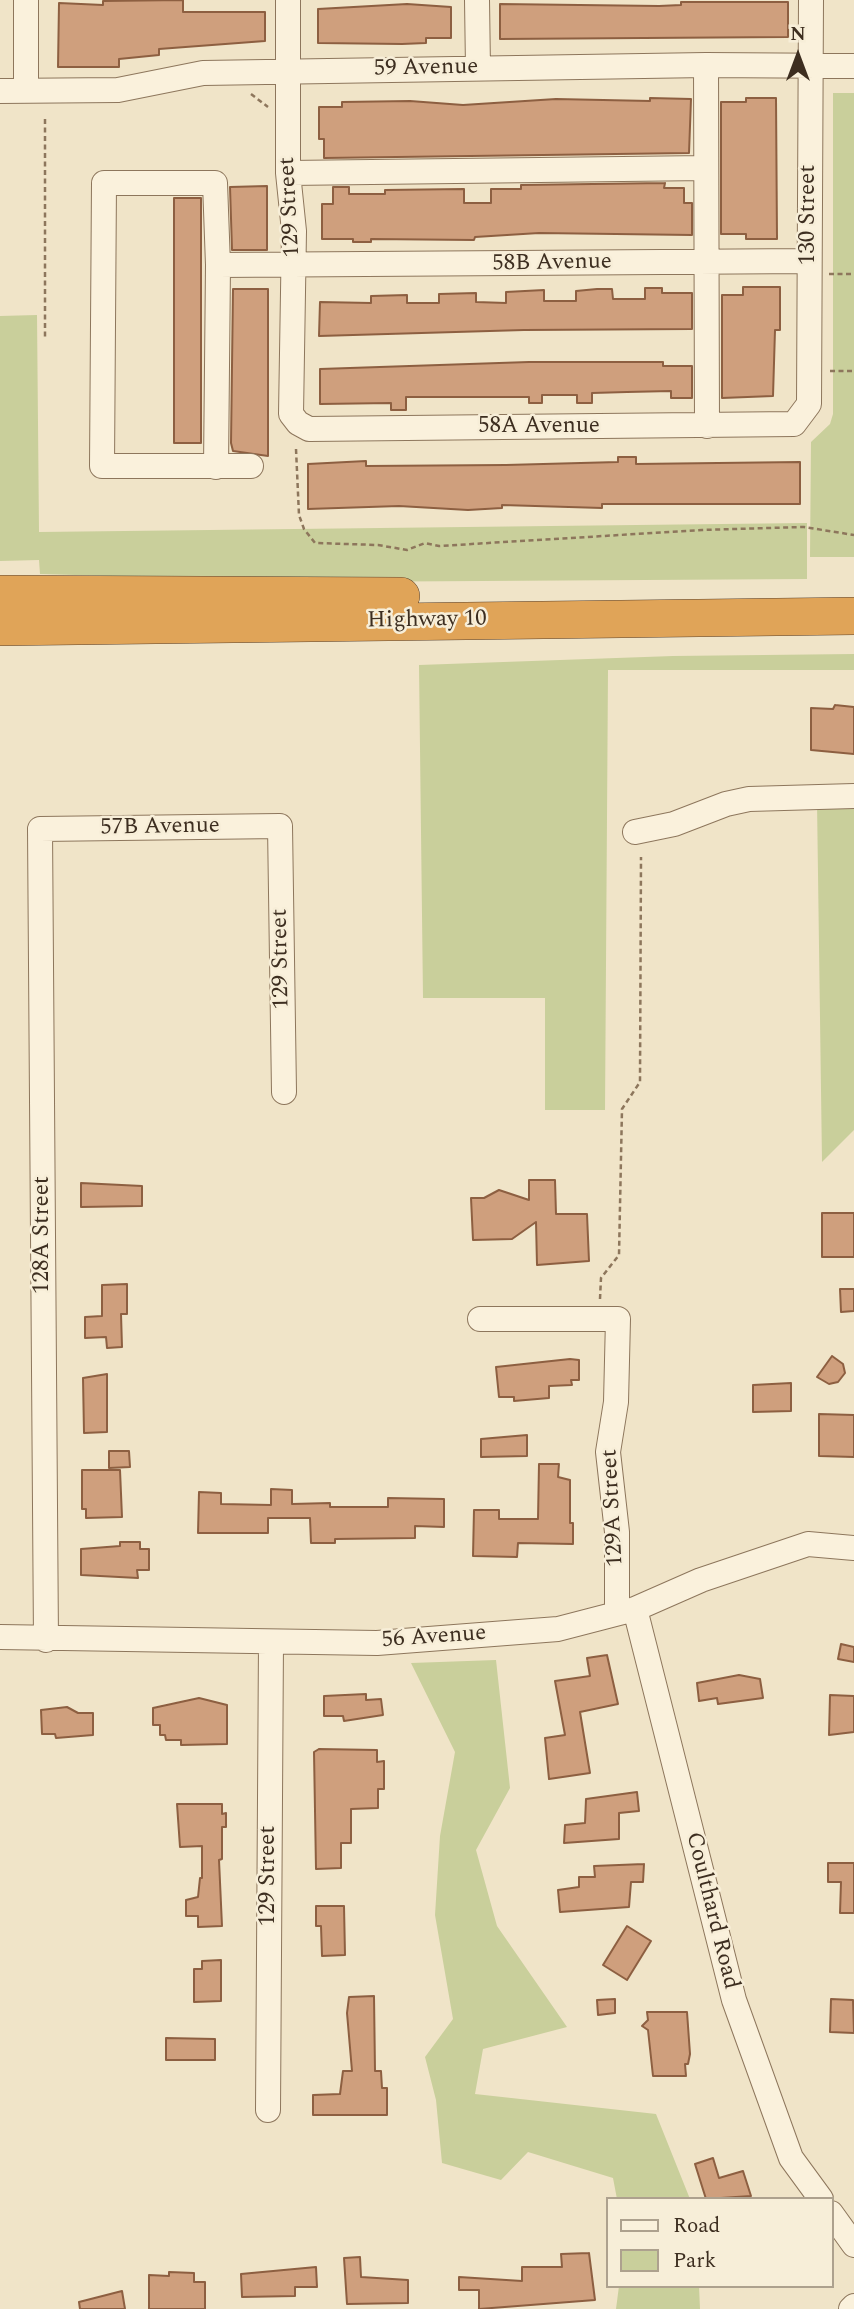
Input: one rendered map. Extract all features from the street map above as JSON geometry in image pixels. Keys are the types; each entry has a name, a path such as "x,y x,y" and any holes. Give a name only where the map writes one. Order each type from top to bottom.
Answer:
{"highway":[{"name":"Highway 10","path":"0,594 414,596 854,591"},
{"name":"Highway 10","path":"0,627 854,616"}],"street":[{"path":"26,0 26,90"},
{"name":"129 Street","path":"288,0 288,173 294,267 291,414"},
{"path":"477,0 478,68"},
{"name":"130 Street","path":"794,424 809,404 814,268 811,0"},
{"path":"706,65 707,426"},
{"name":"59 Avenue","path":"0,91 118,90 203,73 706,65 854,66"},
{"path":"288,173 706,168"},
{"path":"216,467 218,265 215,183 104,184 102,466 216,467 251,466"},
{"name":"58B Avenue","path":"218,265 294,267 705,262 814,268"},
{"name":"58A Avenue","path":"291,414 298,424 309,429 794,424"},
{"path":"635,832 674,824 726,804 749,799 854,796"},
{"name":"129 Street","path":"279,826 284,1092"},
{"name":"57B Avenue","path":"40,829 279,826"},
{"name":"128A Street","path":"40,829 46,1640"},
{"path":"480,1319 609,1313"},
{"name":"129A Street","path":"609,1313 617,1402 608,1452 626,1611"},
{"name":"56 Avenue","path":"0,1637 46,1640 377,1643 544,1630 626,1611 701,1580 808,1544 854,1548"},
{"name":"Coulthard Road","path":"626,1611 734,2000 792,2158 820,2197"},
{"name":"129 Street","path":"268,2109 271,1642"},
{"path":"833,2216 854,2245"}],"path":[{"path":"250,94 271,109"},
{"path":"45,119 45,339"},
{"path":"814,268 854,274"},
{"path":"826,371 854,372"},
{"path":"296,449 299,514 304,529 315,543 378,545 407,550 425,543 439,546 702,530 804,527 854,535"},
{"path":"609,1313 601,1278 619,1255 622,1109 640,1082 641,857"}],"green space":[{"path":"833,93 854,93 854,557 810,557 811,442 830,424 833,414"},
{"path":"37,315 39,532 807,523 807,579 319,582 40,574 39,560 0,561 0,316"},
{"path":"854,654 854,670 608,670 605,1110 545,1110 545,998 423,998 419,665 673,656"},
{"path":"817,802 854,802 854,1130 822,1162"},
{"path":"496,1660 510,1788 476,1850 497,1926 567,2027 483,2049 475,2094 656,2114 689,2197 617,2197 613,2178 528,2152 501,2180 442,2163 436,2100 425,2057 453,2019 435,1915 440,1836 455,1752 411,1663"},
{"path":"619,2288 699,2288 700,2309 616,2309"}],"building":[{"path":"183,0 183,12 265,12 265,41 159,49 159,55 119,59 119,67 58,67 59,3 103,5 103,1"},
{"path":"681,2 788,2 788,37 500,39 500,4 659,6 681,5"},
{"path":"407,4 451,7 451,38 426,38 426,43 402,44 318,43 318,9"},
{"path":"650,98 691,99 689,153 324,158 324,139 319,139 319,107 342,107 342,102 410,101 463,105 556,99 650,101"},
{"path":"746,98 776,98 777,239 746,239 746,234 721,234 721,102 746,102"},
{"path":"665,183 664,188 684,188 684,203 692,203 692,235 539,233 475,237 474,240 371,239 371,242 353,242 353,239 322,239 322,204 333,204 333,187 349,187 349,194 385,194 385,190 464,189 464,203 491,203 491,189 521,189 521,185"},
{"path":"267,186 267,250 232,250 230,187"},
{"path":"174,198 201,198 201,443 174,443"},
{"path":"743,287 780,287 780,330 775,330 773,396 722,398 722,295 743,295"},
{"path":"645,288 662,288 662,293 692,293 692,329 524,330 319,336 320,302 371,303 371,296 407,295 407,303 439,303 439,294 476,293 476,302 506,303 506,292 544,290 544,301 576,301 576,291 597,289 612,289 613,299 645,299"},
{"path":"233,289 268,289 268,456 233,451 231,443"},
{"path":"529,362 663,362 663,366 692,366 692,398 671,398 671,391 592,393 592,403 577,403 577,395 542,395 542,403 529,403 529,397 406,397 406,410 391,410 391,403 320,404 320,369"},
{"path":"618,457 636,457 636,464 800,462 800,504 602,504 602,508 502,505 502,508 468,510 399,506 308,509 308,464 366,461 366,466 506,465 618,462"},
{"path":"835,705 854,707 854,754 811,750 811,708 833,709"},
{"path":"529,1180 555,1180 556,1214 587,1214 589,1261 537,1265 536,1222 512,1239 473,1240 471,1198 484,1198 499,1190 529,1200"},
{"path":"81,1183 142,1186 142,1206 81,1207"},
{"path":"822,1213 854,1213 854,1257 822,1257"},
{"path":"127,1284 127,1314 121,1314 122,1347 107,1348 106,1337 85,1338 85,1317 102,1316 102,1285"},
{"path":"840,1289 854,1289 854,1311 841,1312"},
{"path":"832,1356 843,1364 845,1373 838,1382 829,1384 817,1377"},
{"path":"579,1360 579,1380 571,1380 572,1385 549,1386 549,1398 514,1401 514,1397 499,1397 496,1367"},
{"path":"107,1374 107,1432 84,1433 83,1378"},
{"path":"791,1383 791,1411 753,1412 753,1385"},
{"path":"819,1414 854,1415 854,1457 819,1456"},
{"path":"527,1435 527,1456 481,1457 481,1439"},
{"path":"109,1451 129,1451 130,1467 109,1468"},
{"path":"539,1464 559,1464 558,1477 570,1480 573,1544 518,1543 517,1557 473,1556 474,1510 499,1510 499,1519 538,1519"},
{"path":"82,1470 120,1470 122,1517 86,1518 86,1509 82,1509"},
{"path":"271,1489 292,1490 292,1504 330,1503 330,1507 388,1507 388,1498 444,1499 444,1527 415,1526 415,1538 335,1539 335,1543 311,1543 310,1518 268,1518 268,1533 198,1533 199,1492 221,1493 221,1504 271,1505"},
{"path":"120,1542 140,1542 140,1549 149,1549 149,1570 137,1570 138,1578 81,1575 81,1549 120,1546"},
{"path":"841,1644 854,1647 854,1662 838,1659"},
{"path":"607,1655 618,1704 580,1712 590,1773 549,1779 545,1738 565,1735 555,1681 590,1676 587,1658"},
{"path":"739,1675 760,1679 763,1698 718,1704 717,1698 699,1701 697,1683"},
{"path":"366,1694 366,1700 381,1699 383,1715 344,1721 343,1716 324,1716 324,1696"},
{"path":"830,1695 854,1696 854,1732 829,1735"},
{"path":"199,1698 227,1705 227,1744 181,1745 181,1740 166,1740 165,1735 160,1735 160,1725 153,1725 153,1708"},
{"path":"67,1707 78,1713 93,1713 93,1735 56,1738 55,1734 42,1734 41,1710"},
{"path":"319,1749 377,1750 377,1762 384,1761 384,1789 378,1789 378,1808 351,1809 351,1843 341,1843 341,1868 316,1869 314,1752"},
{"path":"637,1792 639,1811 619,1813 619,1839 564,1843 565,1825 585,1823 586,1799"},
{"path":"177,1804 222,1804 222,1814 226,1813 226,1827 222,1827 222,1859 219,1860 222,1926 198,1927 198,1916 186,1916 186,1900 198,1897 202,1878 202,1846 180,1847"},
{"path":"828,1863 854,1863 854,1913 840,1913 841,1882 828,1882"},
{"path":"644,1864 643,1882 631,1882 629,1907 560,1912 558,1890 579,1887 579,1877 595,1877 594,1866"},
{"path":"316,1906 344,1906 345,1955 322,1956 321,1926 316,1926"},
{"path":"627,1926 651,1941 627,1980 603,1965"},
{"path":"221,1960 221,2001 194,2002 194,1969 202,1969 202,1961"},
{"path":"374,1996 375,2071 381,2071 382,2088 387,2088 387,2115 313,2115 313,2095 340,2094 343,2071 352,2071 347,2013 349,1997"},
{"path":"615,1999 615,2013 598,2015 597,2000"},
{"path":"831,1999 853,2000 854,2033 830,2032"},
{"path":"647,2012 687,2012 690,2054 688,2064 685,2064 686,2076 653,2076 648,2030 642,2026 648,2020"},
{"path":"166,2038 215,2039 215,2060 166,2060"},
{"path":"713,2158 719,2178 743,2171 751,2196 705,2197 695,2164"},
{"path":"589,2253 595,2300 479,2309 479,2290 459,2290 459,2277 522,2281 522,2267 562,2267 561,2254"},
{"path":"360,2257 361,2277 408,2280 408,2303 347,2304 344,2258"},
{"path":"316,2267 317,2287 295,2287 295,2296 242,2297 241,2274"},
{"path":"169,2272 194,2273 194,2282 205,2282 205,2309 149,2309 149,2275 169,2276"},
{"path":"122,2291 125,2309 80,2309 79,2302"}]}
